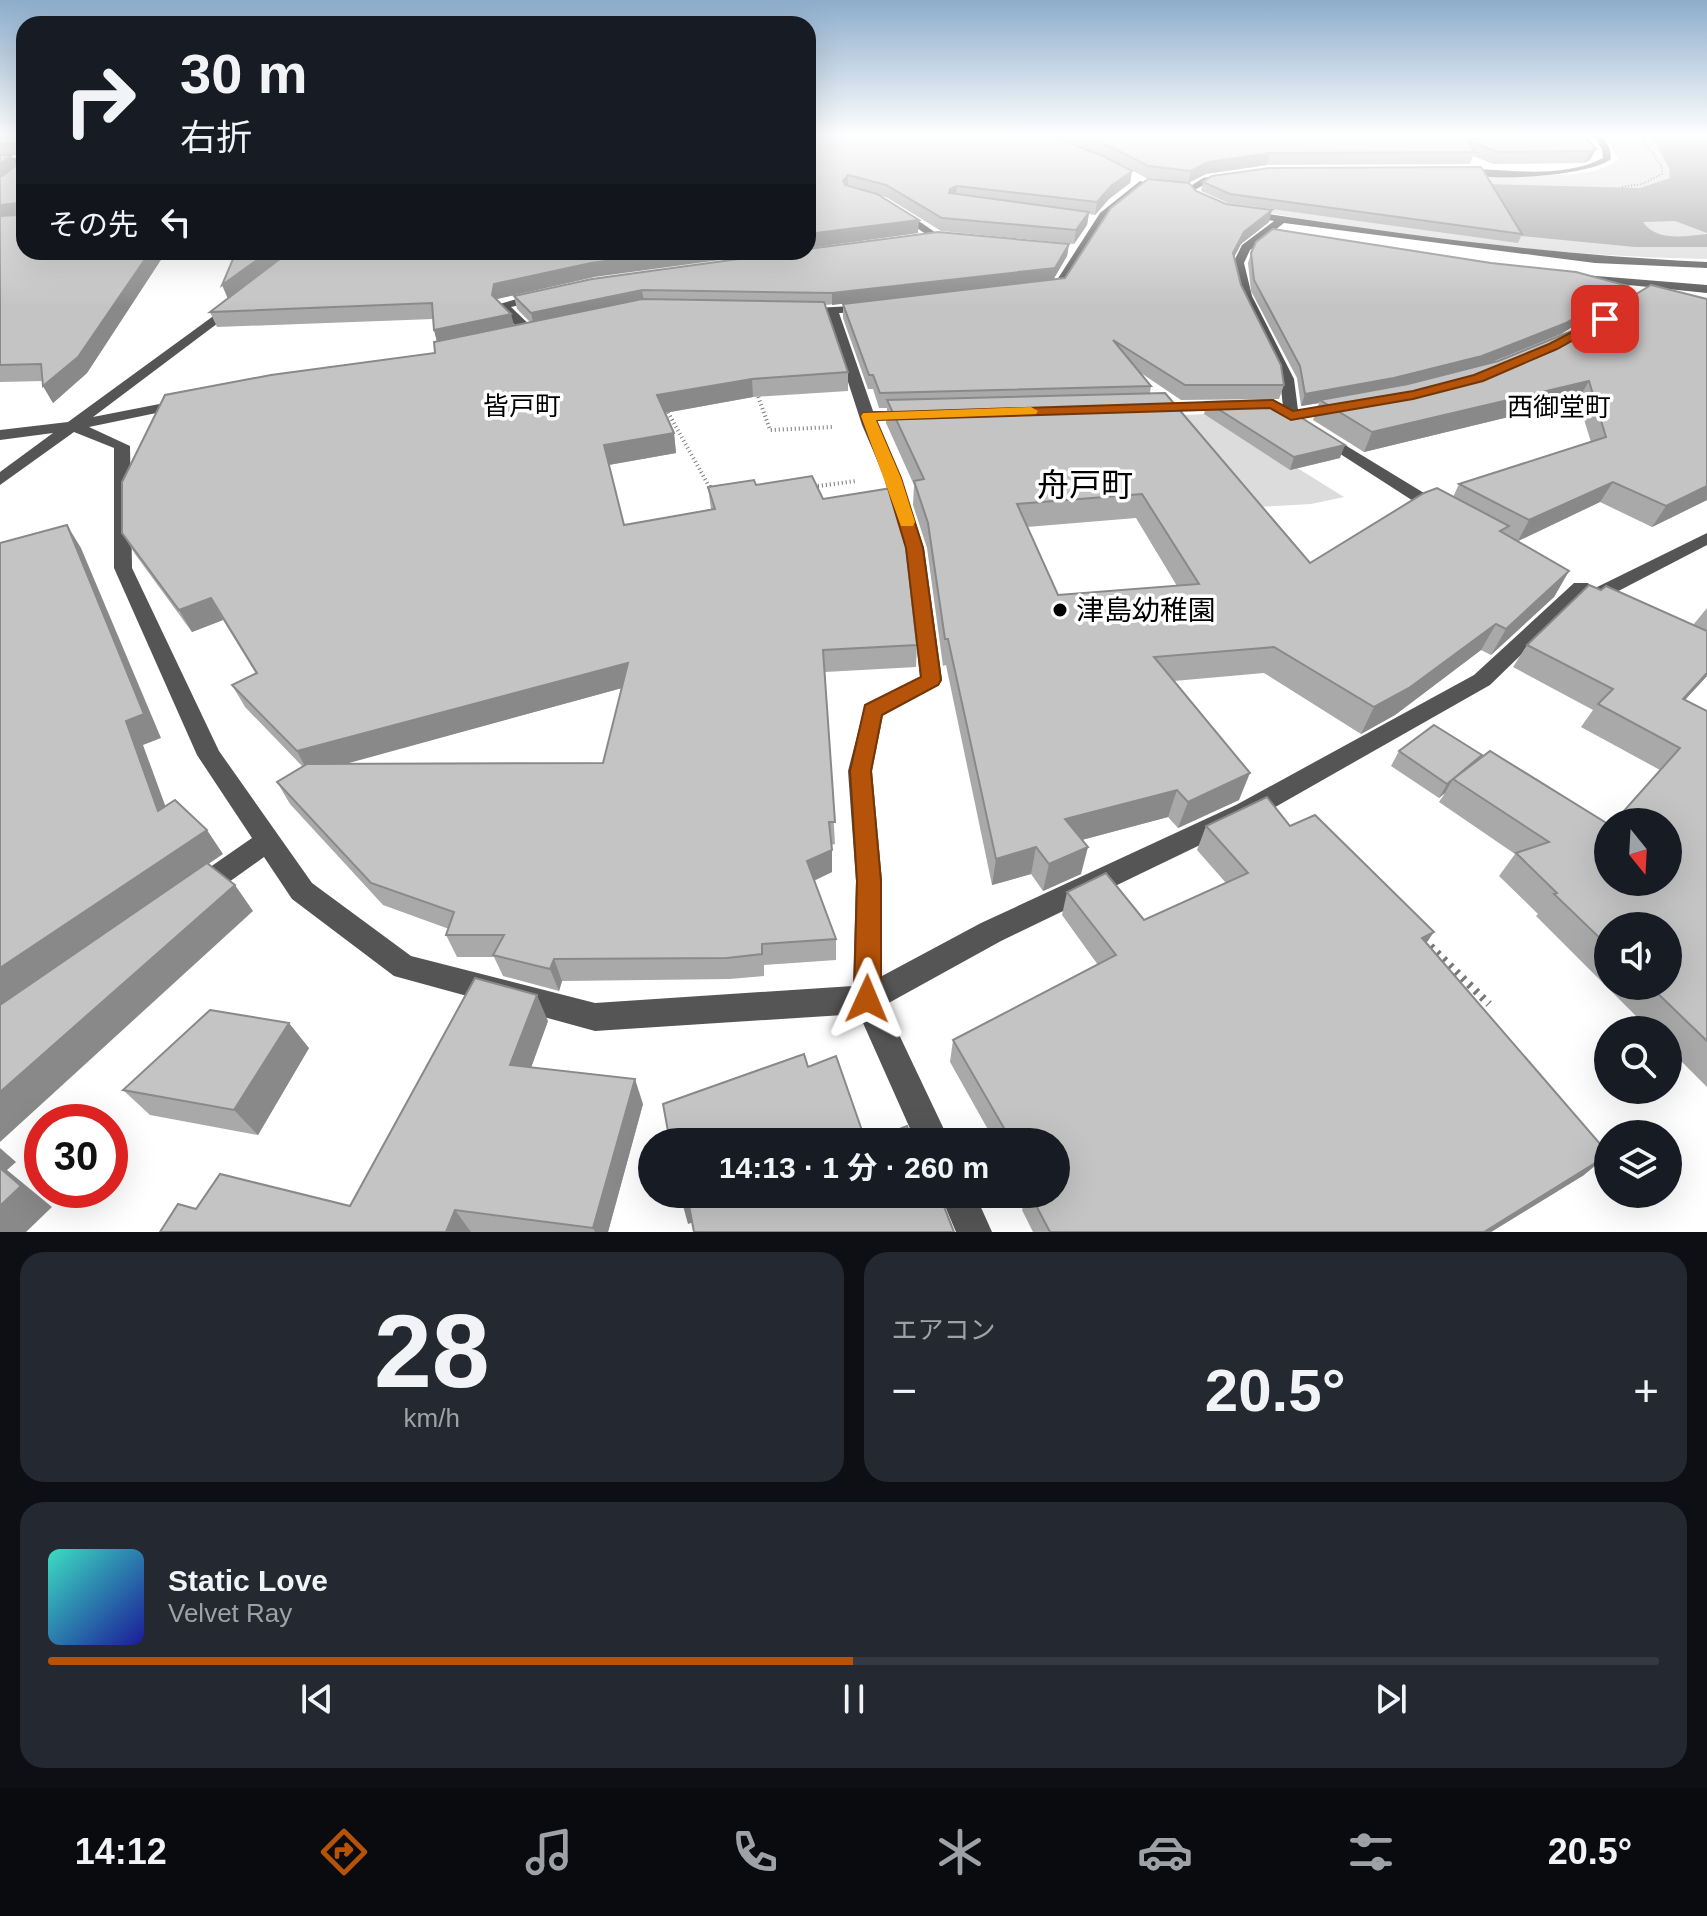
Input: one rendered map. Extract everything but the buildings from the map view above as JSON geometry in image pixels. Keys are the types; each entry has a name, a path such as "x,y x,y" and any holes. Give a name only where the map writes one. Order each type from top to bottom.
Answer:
{"street":[{"path":"1029,289 1059,286 1097,221 1119,196 1130,191"},
{"path":"881,202 943,237 921,239"},
{"path":"1225,209 1281,220 1595,260 1707,265"},
{"path":"1081,219 1097,221"},
{"path":"1281,220 1242,252 1239,261 1243,287 1288,379 1291,416"},
{"path":"1269,232 1283,234"},
{"path":"1064,249 1080,251"},
{"path":"1577,277 1645,290 1707,289"},
{"path":"530,334 502,305 548,295"},
{"path":"0,480 243,298"},
{"path":"786,311 832,312 877,307"},
{"path":"832,312 869,421 893,478 915,548 931,680 873,711 860,771 869,881 867,999 927,1128"},
{"path":"0,435 73,426 204,400"},
{"path":"1273,404 1462,523"},
{"path":"1133,408 1242,405"},
{"path":"1291,416 1352,405"},
{"path":"869,421 930,414"},
{"path":"73,426 122,446 123,568 209,755 302,891 404,967 595,1017 867,999 991,932 1245,812 1482,680 1581,587 1707,538"},
{"path":"1581,587 1620,606"},
{"path":"178,904 267,841"},
{"path":"963,1208 974,1232"}],"path":[{"path":"751,383 770,430 869,421"},
{"path":"659,397 717,501"},
{"path":"802,488 893,478"},
{"path":"1421,938 1489,1004"}],"shaded area":[{"path":"1356,191 1707,191 1707,233 1675,221 1643,222 1663,235 1707,234 1707,247 1635,247 1449,229"},
{"path":"1707,191 1707,259 1587,254 1406,235 1228,205 1216,192"},
{"path":"1266,412 1262,446 1344,497 1311,504 1241,508 1180,415"}],"slow traffic":[{"path":"907,522 868,416 1031,411"}],"place":[{"name":"津島幼稚園","path":"1060,610"}],"district":[{"name":"皆戸町","path":"522,406"},
{"name":"西御堂町","path":"1559,407"},
{"name":"舟戸町","path":"1085,485"}],"route":[{"path":"867,999 869,881 860,771 873,711 931,680 915,548 893,478 868,416 1273,404 1291,416 1413,395 1479,378 1580,334 1605,319"}]}
